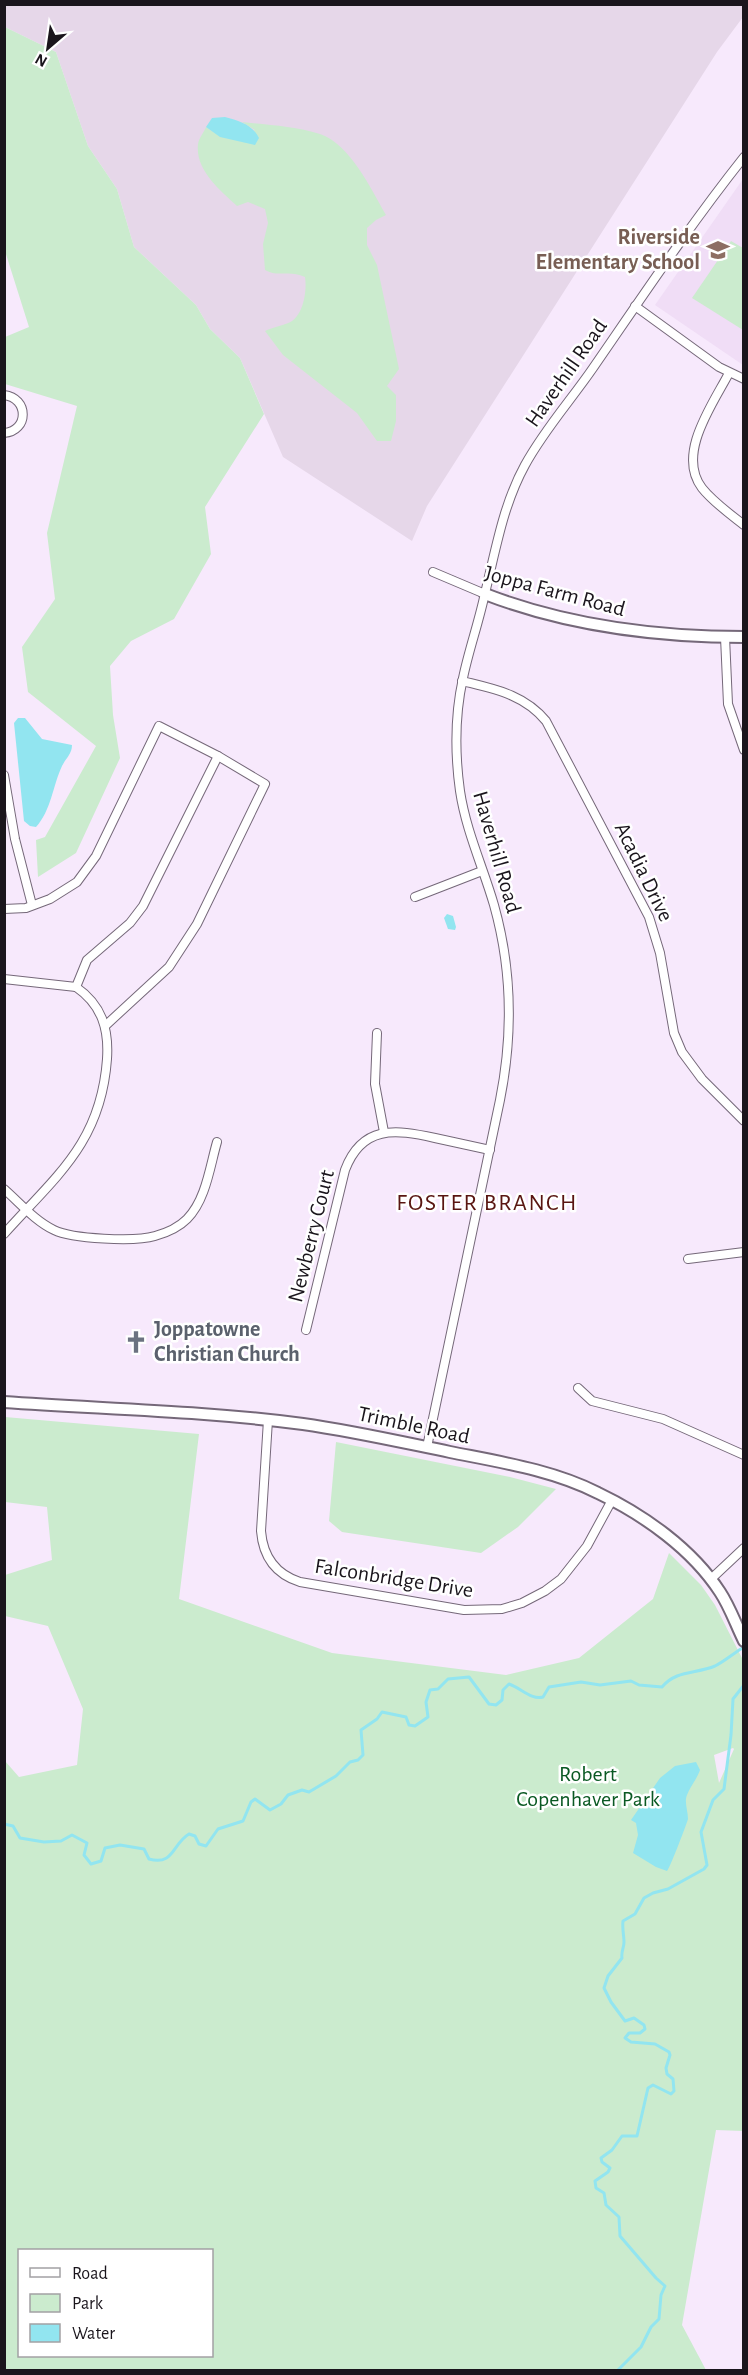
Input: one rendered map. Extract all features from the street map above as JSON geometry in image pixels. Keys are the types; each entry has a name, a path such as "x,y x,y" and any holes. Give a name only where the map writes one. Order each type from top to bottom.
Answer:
{"street":[{"name":"Haverhill Road","path":"427,1447 508,1056 509,996 501,932 466,821 459,782 457,744 462,681 505,511 525,465 691,225 744,157"},
{"path":"635,306 729,373 744,379"},
{"path":"729,373 696,440 693,464 702,489 744,525"},
{"path":"4,395 15,398 24,414 16,430 4,433"},
{"name":"Joppa Farm Road","path":"433,572 485,594 576,622 662,635 744,637"},
{"path":"725,637 728,704 744,750"},
{"name":"Acadia Drive","path":"462,681 522,698 539,711 546,720 649,917 660,953 674,1033 682,1052 702,1079 744,1122"},
{"path":"4,909 32,905 64,891 77,882 88,868 159,726 218,756 265,784 197,924 169,968 105,1026"},
{"path":"76,987 87,960 130,923 143,906 218,756"},
{"path":"4,775 15,838 32,905"},
{"path":"415,897 482,871"},
{"path":"4,979 76,987 94,1003 105,1026 108,1043 106,1074 94,1120 68,1164 4,1234"},
{"path":"376,1033 375,1084 384,1132 414,1133 490,1150"},
{"name":"Newberry Court","path":"306,1330 349,1161 358,1147 384,1132"},
{"path":"4,1189 46,1226 73,1237 141,1238 153,1236 174,1228 193,1211 201,1198 217,1142"},
{"path":"688,1259 744,1252"},
{"path":"578,1388 592,1401 663,1419 744,1455"},
{"name":"Trimble Road","path":"4,1402 268,1420 347,1431 540,1472 579,1484 612,1500 663,1533 711,1579 729,1608 744,1641"},
{"name":"Falconbridge Drive","path":"268,1420 262,1546 278,1570 300,1581 464,1610 502,1609 522,1603 545,1591 561,1579 587,1546 612,1500"},
{"path":"711,1579 744,1548"}],"shaded area":[{"path":"5,4 744,5 743,17 717,52 427,506 412,541 283,457 240,358 210,329 196,305 134,247 117,189 88,146 56,52 5,27"},
{"name":"Riverside Elementary School","path":"743,179 743,365 655,305"}],"green space":[{"path":"5,27 56,52 88,146 117,189 134,247 196,305 210,329 240,358 264,414 205,507 211,554 174,619 131,641 110,666 113,715 120,758 76,853 38,877 36,840 45,837 96,746 28,692 22,647 55,599 47,533 77,406 5,384 5,337 29,327 5,251"},
{"path":"242,122 301,129 331,139 359,168 386,215 367,228 367,245 377,265 399,369 387,386 396,395 396,421 391,441 377,441 357,413 283,355 265,331 290,322 296,317 304,300 305,277 265,270 263,244 268,223 265,209 248,202 237,206 210,179 200,162 198,153 198,144 206,127 230,139 241,137 255,130"},
{"path":"731,241 743,248 743,330 692,298"},
{"name":"Robert Copenhaver Park","path":"5,1417 199,1434 179,1599 332,1653 506,1675 579,1658 653,1599 669,1553 701,1585 715,1605 744,1662 743,2131 716,2130 682,2325 706,2370 5,2370 5,1761 19,1777 77,1765 83,1709 48,1626 5,1616 5,1575 52,1560 47,1507 5,1502","holes":["734,1749 719,1783 714,1755"]},
{"path":"336,1442 510,1477 556,1489 518,1527 481,1553 342,1532 329,1521"}],"water":[{"path":"225,117 253,129 259,138 255,145 220,137 206,127 212,118"},
{"path":"18,718 25,718 42,739 72,745 45,813 36,827 24,821 14,723"},
{"path":"447,914 453,916 455,930 448,929 444,918"},
{"path":"696,1762 700,1770 686,1798 688,1819 667,1871 633,1853 638,1835 636,1823 631,1820 660,1778 675,1766"}],"waterway":[{"path":"4,1824 13,1826 20,1838 44,1842 61,1841 72,1835 87,1843 84,1855 91,1864 101,1861 105,1848 120,1845 144,1849 149,1859 163,1859 168,1857 189,1834 195,1836 199,1844 206,1846 218,1829 243,1821 251,1802 255,1799 270,1810 281,1804 288,1795 302,1790 309,1792 336,1776 350,1762 358,1760 363,1755 361,1730 377,1719 382,1712 406,1717 409,1725 415,1726 428,1717 426,1702 430,1690 438,1689 448,1679 469,1677 489,1704 496,1705 502,1700 503,1690 509,1684 539,1697 543,1697 549,1687 581,1682 600,1685 631,1681 639,1685 662,1687 680,1675 715,1666 744,1647"},
{"name":"FOSTER BRANCH","path":"618,2370 641,2347 651,2327 659,2319 661,2295 665,2286 620,2236 619,2217 606,2205 604,2193 596,2188 595,2181 610,2168 602,2162 601,2158 612,2150 622,2136 637,2136 648,2088 653,2085 671,2094 674,2091 673,2079 667,2074 666,2068 669,2052 655,2044 631,2042 625,2038 629,2033 640,2033 645,2029 644,2025 634,2018 625,2021 604,1988 608,1976 622,1958 623,1921 635,1914 644,1898 668,1889 704,1869 707,1865 701,1832 713,1800 724,1789 733,1699 744,1685"}],"place":[{"name":"Riverside Elementary School","path":"718,250"},
{"name":"Joppatowne Christian Church","path":"136,1342"}],"district":[{"name":"FOSTER BRANCH","path":"487,1203"}]}
